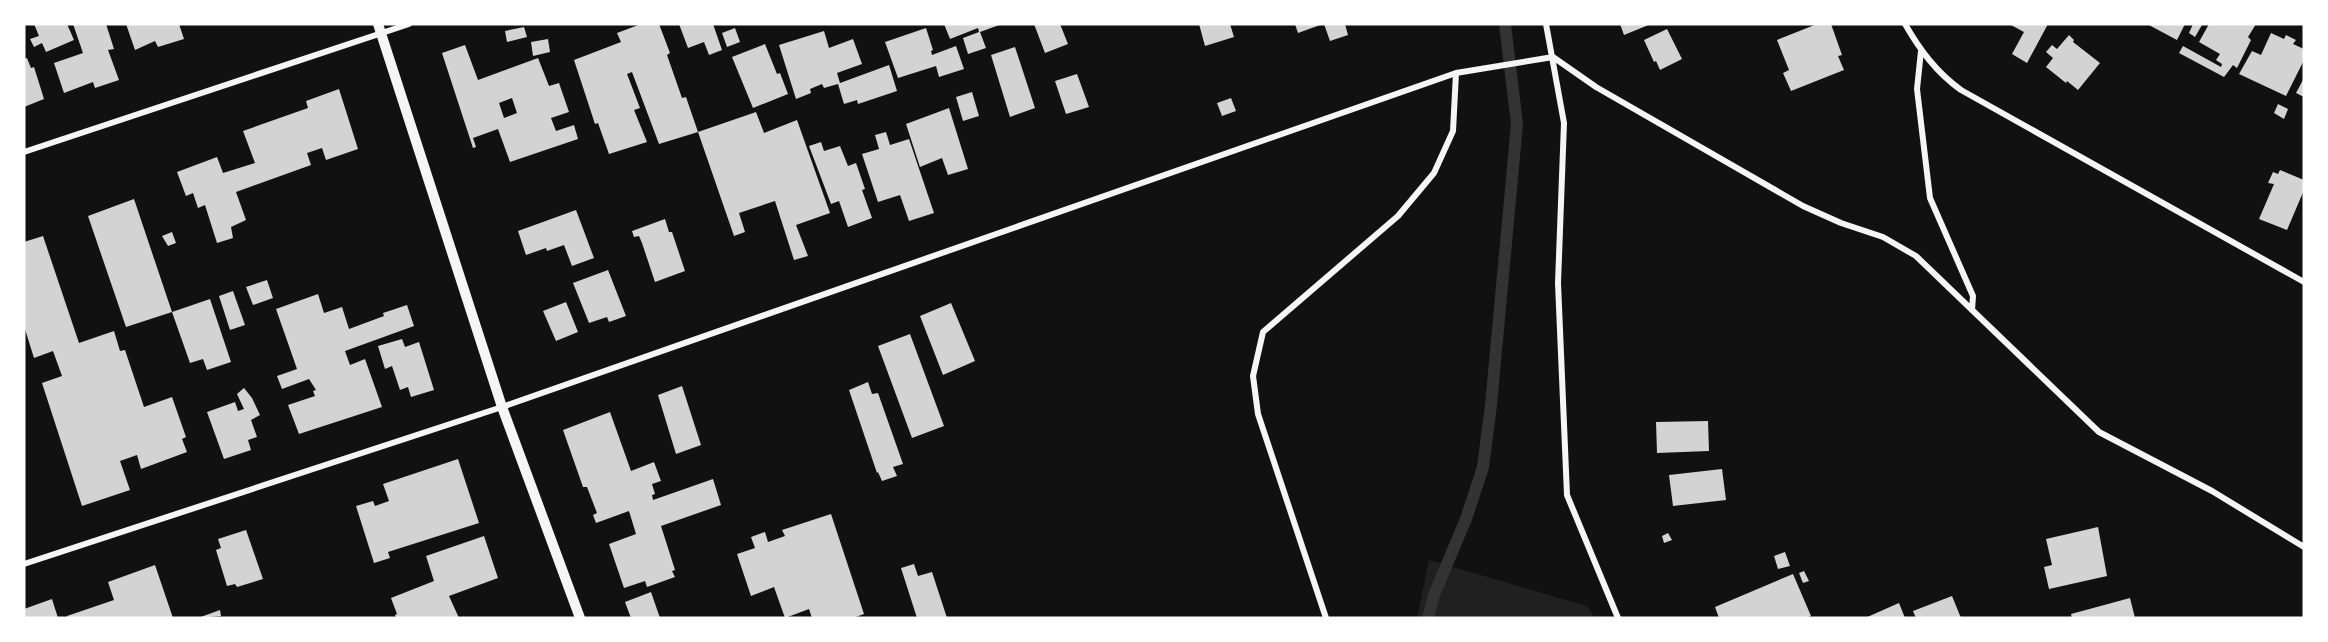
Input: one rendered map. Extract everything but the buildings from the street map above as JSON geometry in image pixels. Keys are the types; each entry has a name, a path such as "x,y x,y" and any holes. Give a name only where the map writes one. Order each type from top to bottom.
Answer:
{"street":[{"path":"24,152 380,29 409,24"},
{"path":"1546,24 1564,123 1558,283 1567,495 1618,618"},
{"path":"1905,24 1921,51 1948,81 1961,90 2304,282"},
{"path":"380,29 502,406 580,618"},
{"path":"1921,51 1917,89 1930,198 1972,296 1972,310"},
{"path":"24,564 502,406 1456,73 1553,57 1596,87 1758,178 1803,206 1841,223 1883,237 1916,256 2100,432 2212,491 2304,547"},
{"path":"1326,618 1258,414 1253,376 1263,332 1398,216 1434,173 1453,131 1456,73"}],"shaded area":[{"path":"1429,560 1587,606 1595,618 1417,618"}],"waterway":[{"path":"1428,618 1434,595 1466,519 1483,467 1491,405 1517,124 1505,24"}]}
